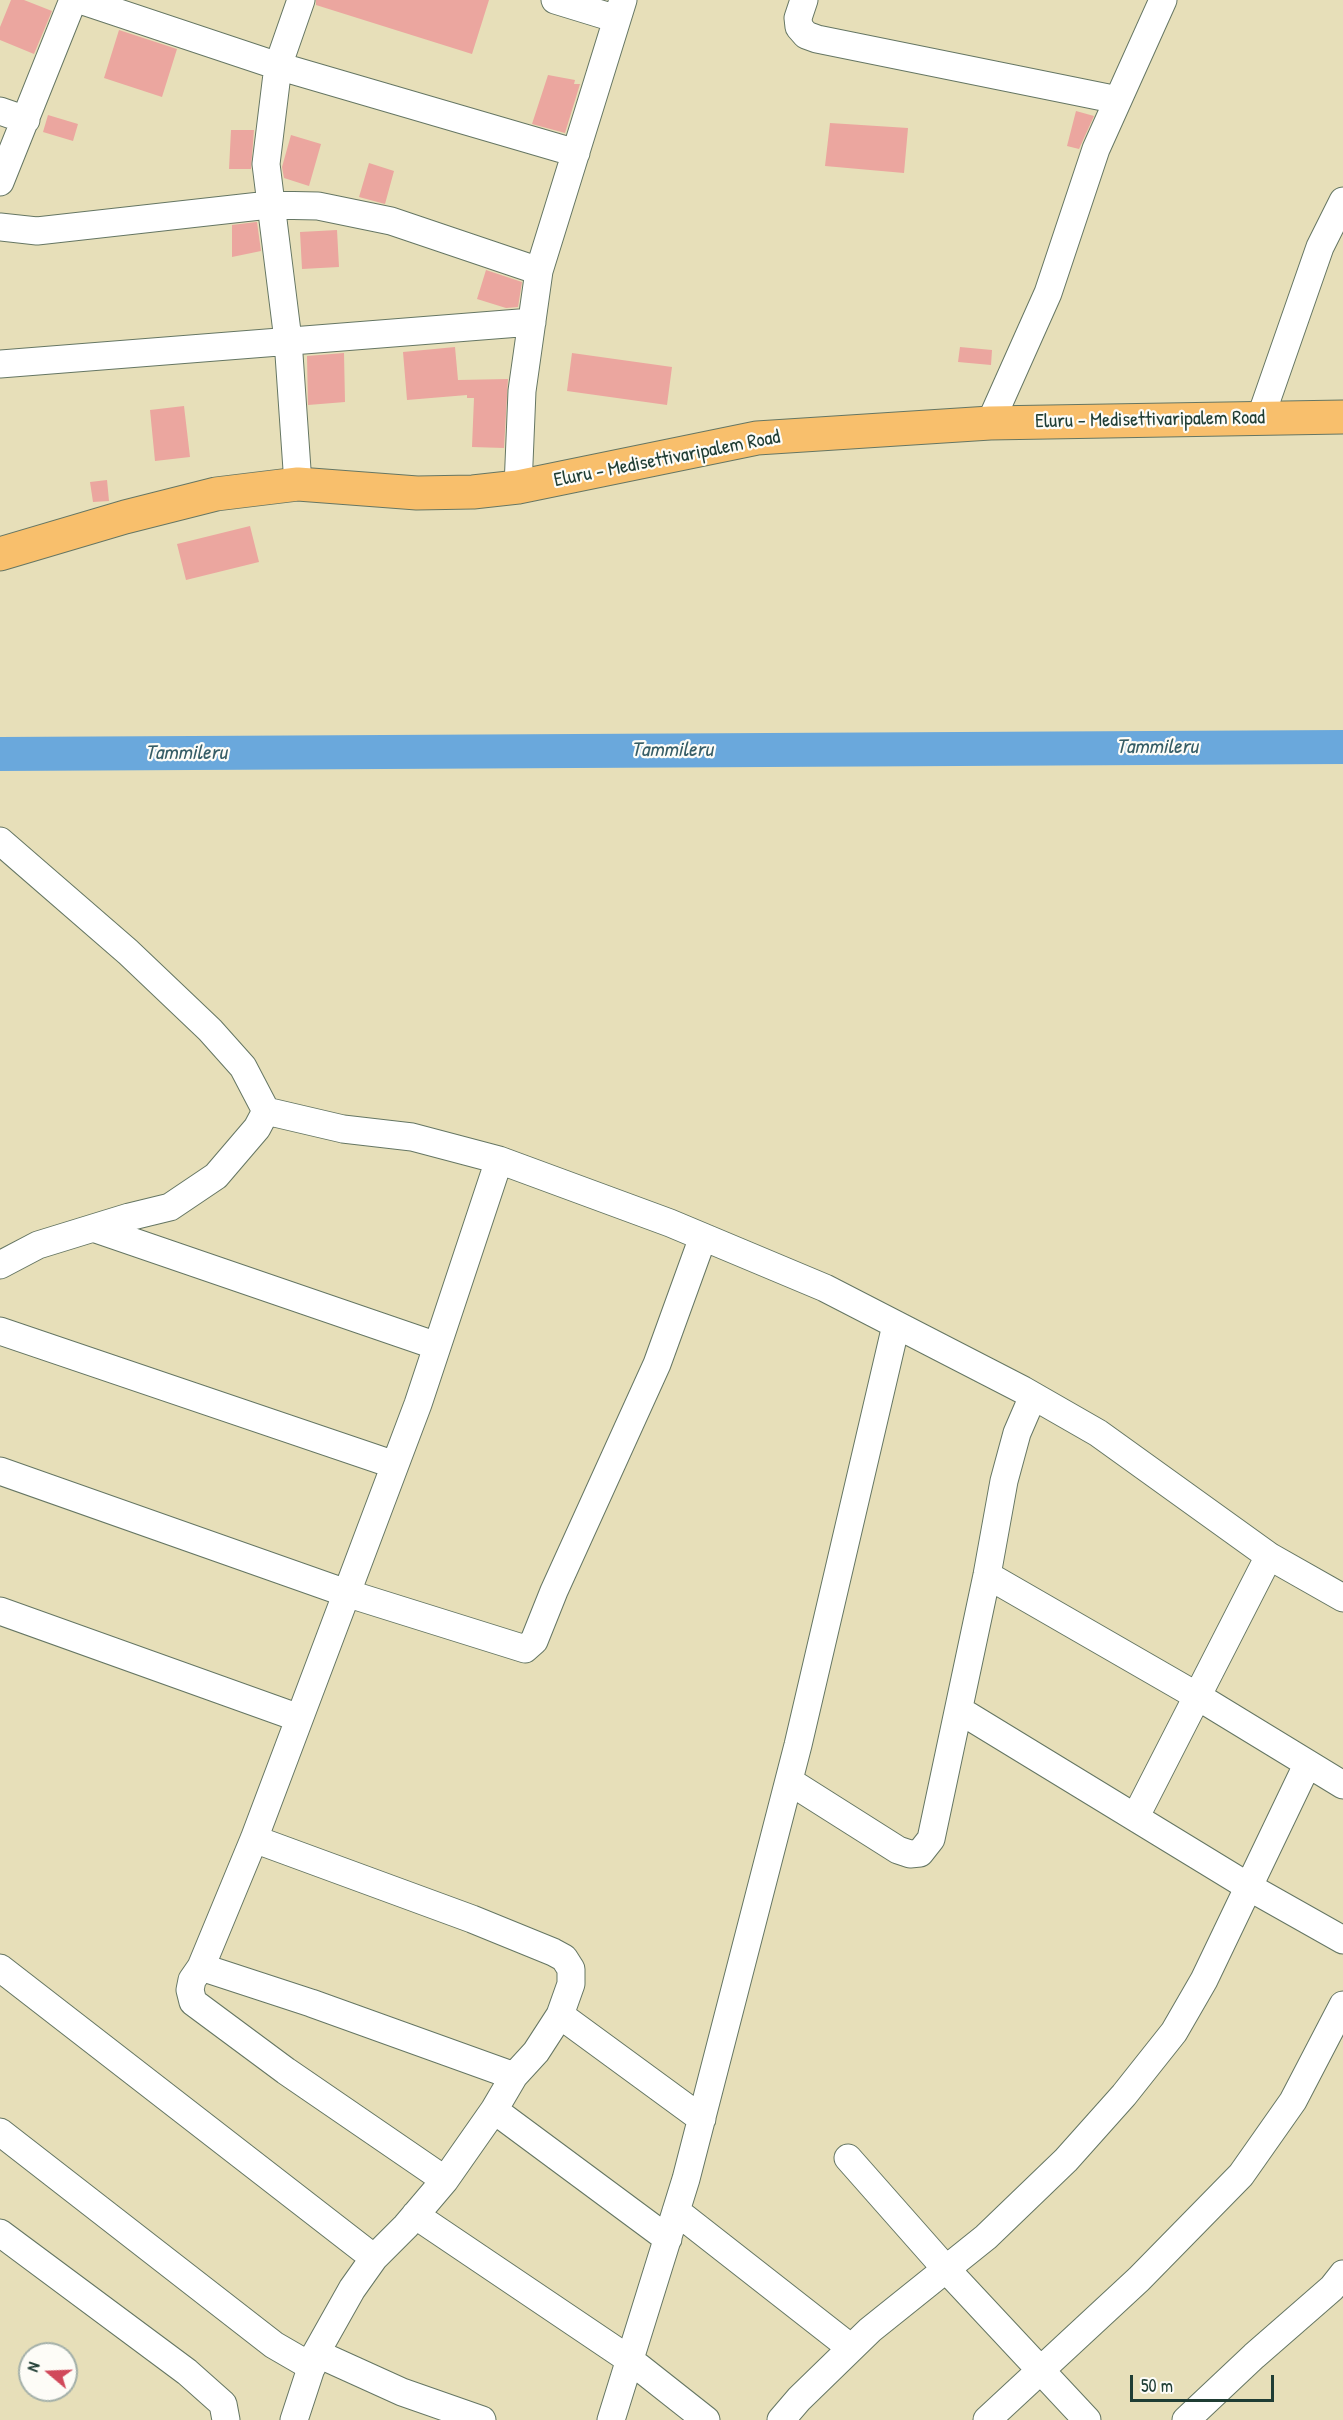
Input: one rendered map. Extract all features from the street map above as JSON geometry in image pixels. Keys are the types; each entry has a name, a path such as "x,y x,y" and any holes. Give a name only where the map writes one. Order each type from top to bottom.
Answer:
{"main road":[{"name":"Eluru - Medisettivaripalem Road","path":"0,554 125,517 216,494 298,484 417,493 473,492 518,487 757,438 990,423 1343,417"}],"street":[{"path":"0,182 73,0"},
{"path":"80,0 278,66 576,153"},
{"path":"298,484 288,340 269,205 266,164 278,66 301,0"},
{"path":"518,487 522,391 539,271 620,9 555,0"},
{"path":"804,0 798,18 800,27 807,35 817,39 1118,99"},
{"path":"990,423 1048,293 1096,149 1163,0"},
{"path":"0,111 26,120"},
{"path":"1260,419 1320,248 1343,201"},
{"path":"0,227 38,231 269,205 318,206 391,221 539,271"},
{"path":"0,364 532,322"},
{"path":"0,841 128,952 210,1030 243,1067 266,1111 343,1129 412,1137 500,1160 703,1237 825,1288 1033,1396 1098,1433 1269,1556 1343,1598"},
{"path":"0,1265 38,1245 170,1207 216,1176 257,1128 266,1111"},
{"path":"445,2180 286,2071 193,2002 190,1989 254,1839 395,1465 500,1160"},
{"path":"93,1228 437,1346"},
{"path":"0,1471 346,1593 525,1649 534,1641 554,1591 657,1364 703,1237"},
{"path":"611,2420 668,2238 702,2119 789,1781 896,1325"},
{"path":"0,1331 395,1465"},
{"path":"789,1781 898,1850 910,1854 920,1853 932,1839 987,1575 1004,1481 1017,1433 1033,1396"},
{"path":"1136,1816 1269,1556"},
{"path":"987,1575 1197,1696 1343,1785"},
{"path":"0,1611 299,1718"},
{"path":"959,1710 1249,1887 1343,1940"},
{"path":"781,2420 799,2398 870,2330 986,2237 1066,2160 1131,2086 1174,2032 1194,1997 1307,1765"},
{"path":"254,1839 472,1919 564,1958 571,1969 571,1984 560,2015 536,2052 514,2076 494,2110 445,2180 416,2215 374,2258 352,2289 314,2360 294,2420"},
{"path":"201,1967 311,2002 514,2076"},
{"path":"0,1968 374,2258"},
{"path":"987,2420 1139,2279 1241,2175 1293,2101 1343,2005"},
{"path":"560,2015 702,2119"},
{"path":"494,2110 668,2238"},
{"path":"0,2132 274,2345 482,2420"},
{"path":"848,2158 946,2269 1087,2420"},
{"path":"676,2211 851,2348"},
{"path":"416,2215 630,2360 706,2420"},
{"path":"0,2233 187,2372 223,2404 226,2420"},
{"path":"1186,2420 1254,2356 1332,2288 1343,2274"}],"building":[{"path":"11,0 24,0 52,11 34,54 0,40 0,27"},
{"path":"316,0 489,0 472,54 316,5"},
{"path":"119,30 177,49 162,97 104,78"},
{"path":"548,75 575,80 574,84 580,84 565,133 532,124"},
{"path":"1076,111 1094,116 1079,149 1067,146"},
{"path":"48,115 78,124 73,141 43,132"},
{"path":"830,123 908,128 904,173 825,166"},
{"path":"231,130 254,130 251,169 229,169"},
{"path":"291,135 321,144 309,186 284,178 282,167"},
{"path":"369,163 394,171 385,204 359,197"},
{"path":"257,222 261,251 232,257 232,225"},
{"path":"337,230 339,267 302,269 300,232"},
{"path":"486,270 522,282 518,307 506,308 477,299"},
{"path":"455,347 458,380 508,379 504,448 472,447 474,398 467,398 467,395 407,400 403,352"},
{"path":"960,347 992,350 991,365 958,362"},
{"path":"344,353 345,402 308,405 307,356"},
{"path":"572,353 672,367 667,405 567,391"},
{"path":"184,406 190,457 155,461 150,410"},
{"path":"107,480 109,501 93,502 90,482"},
{"path":"250,526 259,562 186,580 177,544"}],"waterway":[{"name":"Tammileru","path":"0,754 1343,747"}]}
